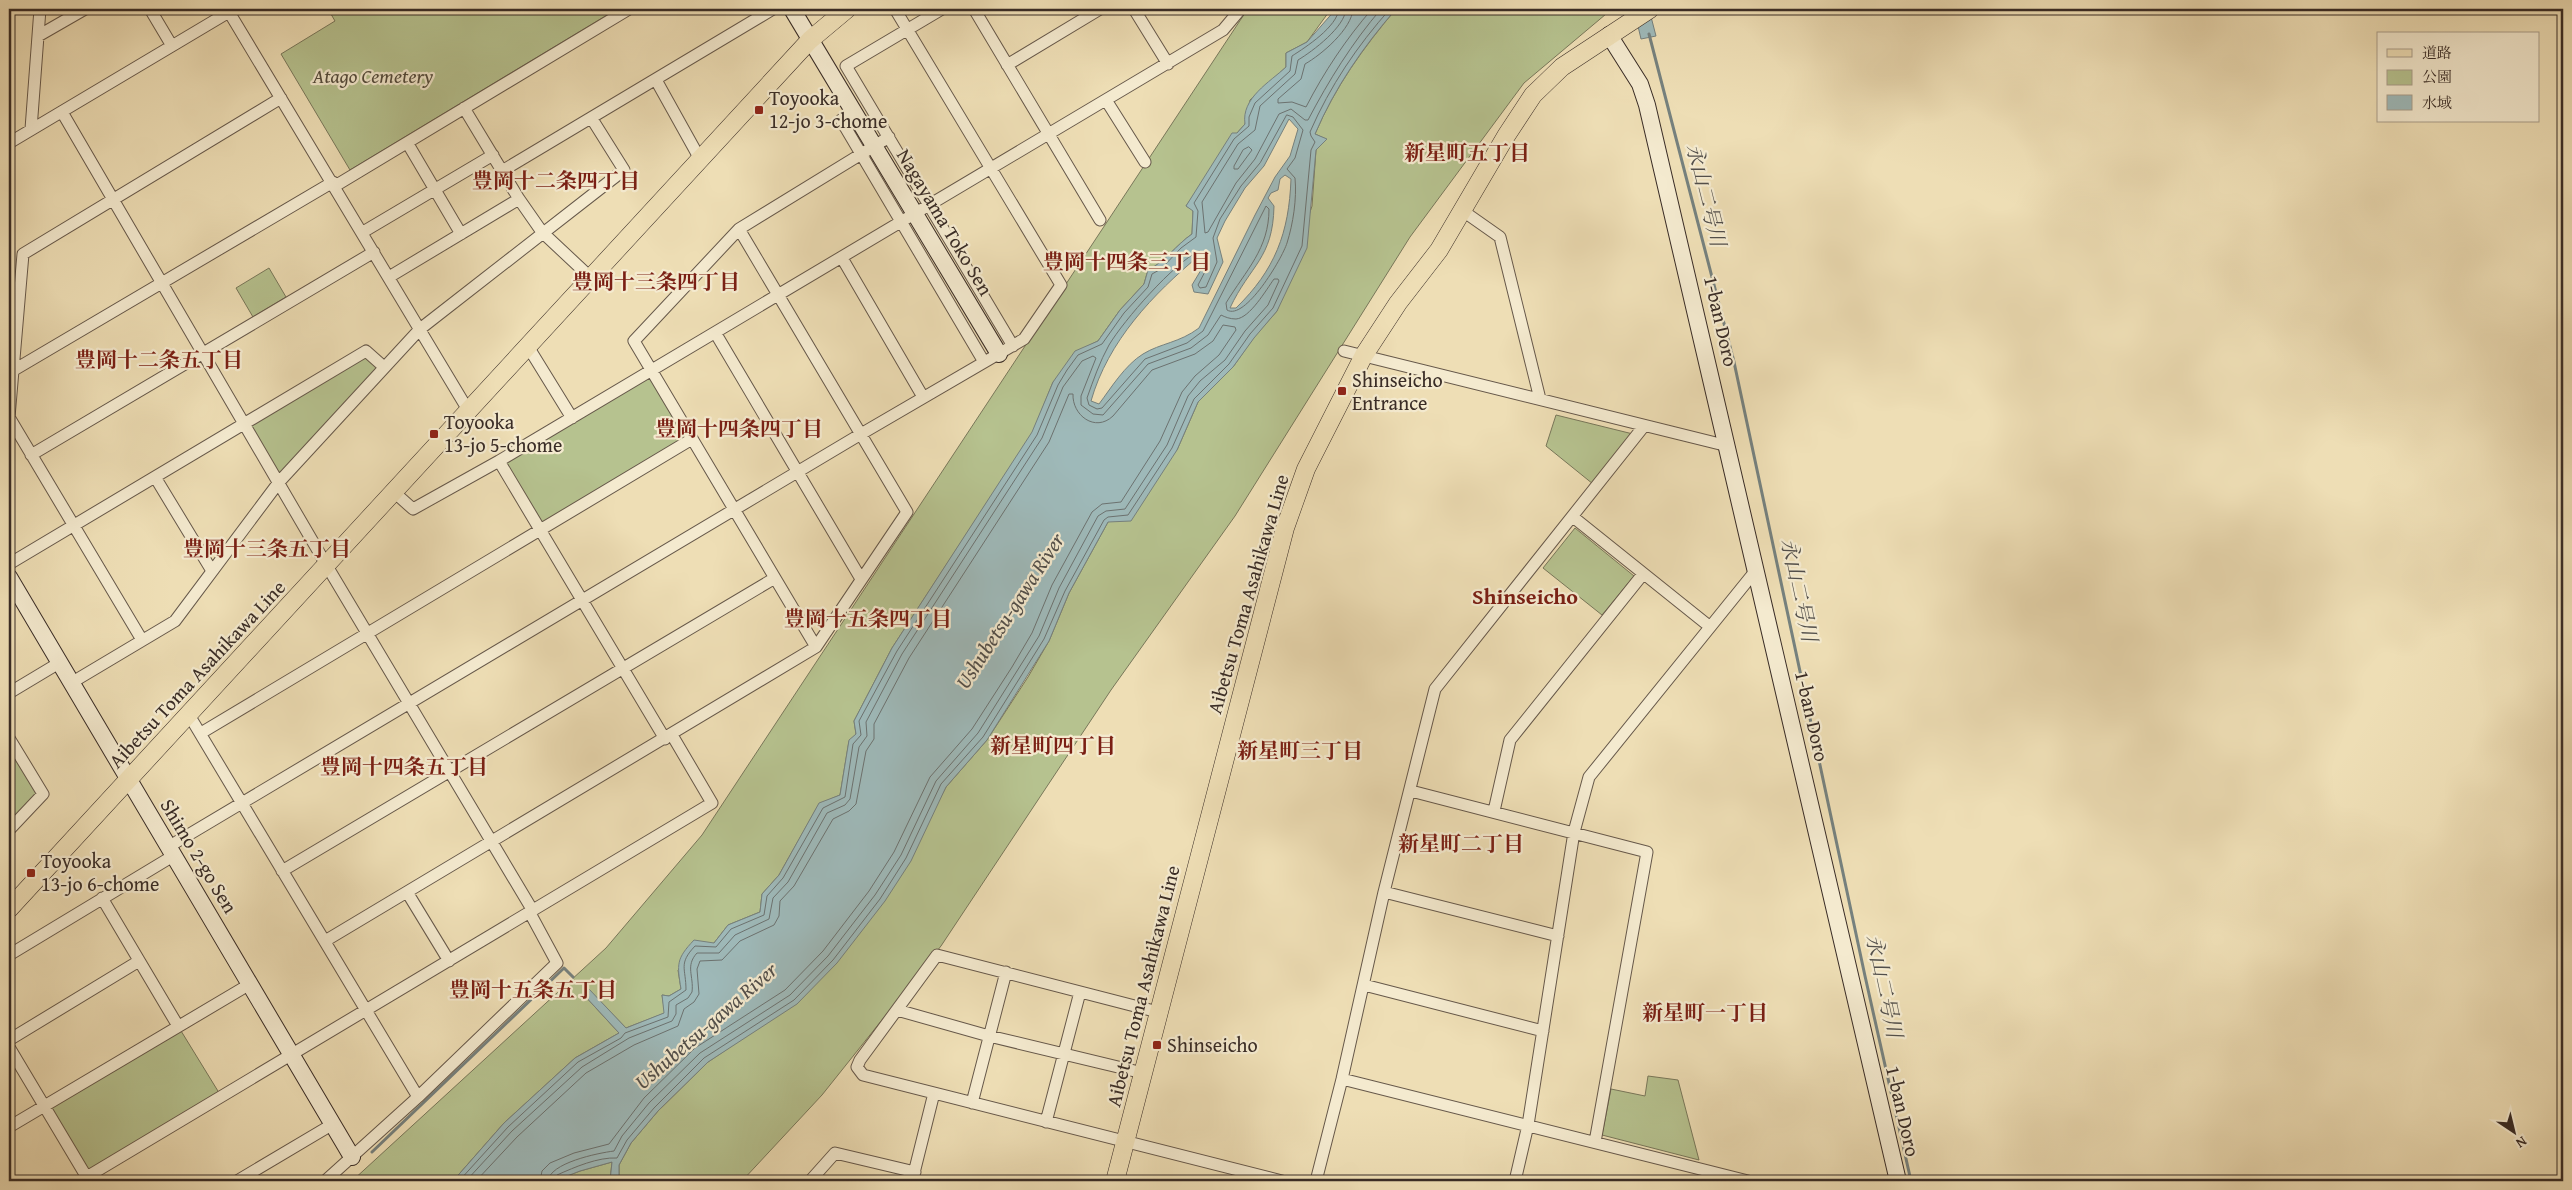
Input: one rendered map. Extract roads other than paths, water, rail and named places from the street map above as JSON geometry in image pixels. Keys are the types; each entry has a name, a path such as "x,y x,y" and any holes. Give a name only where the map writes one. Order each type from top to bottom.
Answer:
{"main road":[{"name":"Aibetsu Toma Asahikawa Line","path":"11,903 189,715 527,345 810,40 847,9"},
{"name":"Aibetsu Toma Asahikawa Line","path":"1115,1181 1285,528 1306,469 1364,355 1398,303 1439,250 1506,136 1533,95 1562,67 1650,9"}],"street":[{"path":"31,129 40,9"},
{"path":"38,36 85,9"},
{"path":"150,9 172,46"},
{"path":"12,370 334,184 408,144 464,108 630,9"},
{"path":"502,171 592,119 773,9"},
{"name":"Nagayama Toko Sen","path":"792,9 854,112 868,150 916,214 999,354"},
{"path":"9,955 102,898 242,803 1024,339 1061,285 895,9"},
{"path":"916,214 889,137 846,66 942,9"},
{"path":"974,9 1100,220"},
{"path":"1007,65 1100,9"},
{"path":"1134,9 1168,64"},
{"path":"394,492 413,509 499,460 716,334 1168,64 1223,30 1238,9"},
{"path":"9,143 229,12 363,232 468,410"},
{"name":"1-ban Doro","path":"1608,35 1640,84 1647,105 1757,569 1898,1181"},
{"path":"656,80 700,159"},
{"path":"142,640 9,417 23,254 281,98"},
{"path":"1106,100 1145,162"},
{"path":"464,108 519,199 542,232 590,278"},
{"path":"62,112 246,424 326,566 491,841 532,912 558,963 418,1097 325,1181"},
{"path":"71,683 175,621 279,482 420,329 542,232 624,170 592,119"},
{"path":"816,647 634,341 739,229 889,137"},
{"path":"408,144 461,234"},
{"path":"363,232 493,155"},
{"path":"389,277 519,199"},
{"path":"1463,211 1500,236 1540,399"},
{"path":"325,941 816,647 907,512 739,229"},
{"path":"31,455 374,252"},
{"path":"842,258 923,398"},
{"path":"958,284 1013,346"},
{"path":"958,284 984,362"},
{"path":"716,334 861,579"},
{"path":"527,345 572,418"},
{"path":"9,564 366,351 384,367"},
{"path":"1344,351 1728,446"},
{"path":"1316,1181 1342,1079 1384,892 1411,791 1435,689 1644,426"},
{"path":"201,733 692,439"},
{"path":"9,1046 85,1180 712,803 623,669 499,460"},
{"path":"155,477 212,571"},
{"path":"1573,517 1709,626"},
{"path":"1515,1181 1528,1125 1574,832 1589,778 1709,626 1757,569"},
{"path":"1494,811 1510,740 1643,574"},
{"name":"Shimo 2-go Sen","path":"9,577 352,1156"},
{"path":"282,871 775,578"},
{"path":"9,693 59,663"},
{"path":"189,715 418,1097"},
{"path":"9,738 43,794 9,830"},
{"path":"1411,791 1647,852 1595,1142"},
{"path":"407,892 449,961"},
{"path":"1384,892 1558,936"},
{"path":"102,898 178,1026"},
{"path":"1158,1012 937,955 860,1060 859,1071 864,1075 1282,1181"},
{"path":"9,1040 139,961"},
{"path":"972,1103 1006,972"},
{"path":"9,1127 250,984"},
{"path":"1364,985 1543,1031"},
{"path":"1046,1122 1080,992"},
{"path":"897,1010 989,1036 1143,1073"},
{"path":"1342,1079 1595,1142 1707,1176 1748,1181"},
{"path":"810,1181 835,1153 913,1177 934,1093"},
{"path":"237,1181 333,1124"}],"water":[{"name":"Ushubetsu-gawa River","path":"1336,9 1396,9 1351,68 1331,100 1315,134 1327,139 1316,150 1307,248 1277,311 1233,367 1198,402 1177,450 1131,521 1108,522 1069,593 1049,641 987,740 946,787 911,861 885,901 837,963 797,1004 708,1062 658,1111 631,1143 619,1165 619,1181 610,1181 612,1162 554,1181 453,1181 504,1123 575,1058 619,1033 584,995 589,989 626,1028 664,1013 662,995 669,996 681,989 679,962 684,952 694,940 714,943 728,925 760,912 762,894 779,875 819,803 840,795 849,740 856,734 854,721 892,648 1032,432 1053,382 1075,351 1098,341 1120,310 1144,284 1148,270 1160,263 1192,234 1193,211 1186,206 1232,133 1237,133 1245,124 1247,106 1252,98 1286,67 1286,53 1307,42","holes":["1289,119 1298,129 1290,156 1275,177 1199,328 1184,337 1143,354 1124,370 1099,404 1091,401 1109,358 1134,320 1166,286 1200,255 1204,265 1192,285 1194,292 1208,294 1223,262 1217,238 1245,188 1264,166","1285,175 1291,179 1290,198 1283,234 1277,250 1270,265 1249,294 1236,308 1230,308 1259,261 1270,238 1274,206 1268,198 1271,193 1278,190 1280,179"]},
{"path":"1634,9 1649,9 1656,36 1641,39"}],"waterway":[{"name":"永山二号川","path":"1649,34 1734,362 1865,976 1911,1181"},
{"path":"372,1152 564,968 573,977"}],"place":[{"name":"Toyooka 12-jo 3-chome","path":"759,110"},
{"name":"Shinseicho Entrance","path":"1342,391"},
{"name":"Toyooka 13-jo 5-chome","path":"434,434"},
{"name":"Toyooka 13-jo 6-chome","path":"31,873"},
{"name":"Shinseicho","path":"1157,1045"}],"district":[{"name":"新星町五丁目","path":"1467,153"},
{"name":"豊岡十二条四丁目","path":"556,181"},
{"name":"豊岡十四条三丁目","path":"1127,262"},
{"name":"豊岡十三条四丁目","path":"656,282"},
{"name":"豊岡十二条五丁目","path":"159,360"},
{"name":"豊岡十四条四丁目","path":"739,429"},
{"name":"豊岡十三条五丁目","path":"267,549"},
{"name":"Shinseicho","path":"1525,596"},
{"name":"豊岡十五条四丁目","path":"868,619"},
{"name":"新星町四丁目","path":"1053,746"},
{"name":"新星町三丁目","path":"1300,751"},
{"name":"豊岡十四条五丁目","path":"404,767"},
{"name":"新星町二丁目","path":"1461,844"},
{"name":"豊岡十五条五丁目","path":"533,990"},
{"name":"新星町一丁目","path":"1705,1013"}],"park label":[{"name":"Atago Cemetery","path":"373,76"}]}
